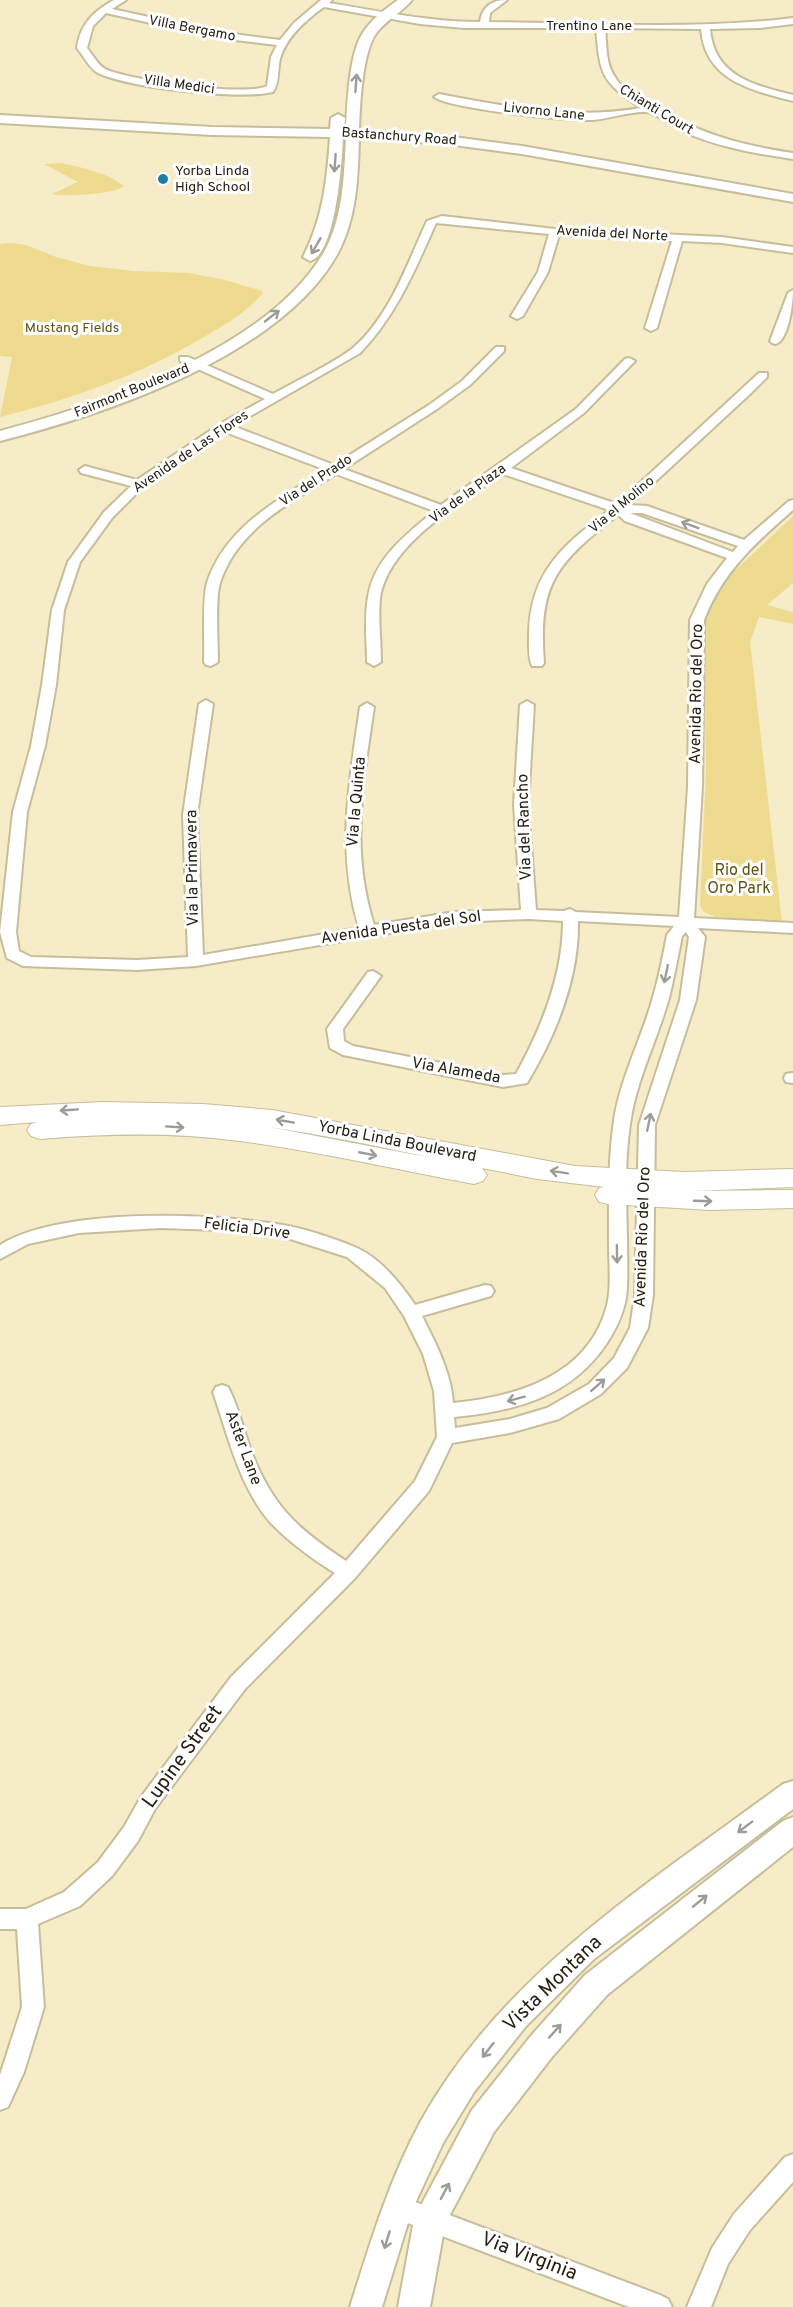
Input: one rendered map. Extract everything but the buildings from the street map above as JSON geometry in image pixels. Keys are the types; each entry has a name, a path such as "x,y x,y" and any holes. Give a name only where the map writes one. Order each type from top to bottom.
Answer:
{"main road":[{"name":"Fairmont Boulevard","path":"0,426 99,396 238,342 290,292 316,274 333,247 345,220 357,72 365,40 385,15 406,0"},
{"name":"Fairmont Boulevard","path":"347,57 354,43 365,40"},
{"name":"Fairmont Boulevard","path":"290,292 322,237 331,208 340,102"},
{"name":"Bastanchury Road","path":"0,113 337,130"},
{"name":"Bastanchury Road","path":"0,119 200,130 353,130 493,138 793,190"},
{"name":"Bastanchury Road","path":"353,130 513,148 793,198"},
{"path":"333,192 348,193"},
{"name":"Fairmont Boulevard","path":"0,436 87,411 148,388 190,362"},
{"name":"Yorba Linda Boulevard","path":"0,1116 96,1117 164,1126 230,1131 338,1148 563,1191 617,1187 645,1189 710,1201 793,1199"},
{"name":"Yorba Linda Boulevard","path":"0,1133 96,1117"},
{"name":"Yorba Linda Boulevard","path":"645,1189 682,1182 793,1178"},
{"name":"Vista Montana","path":"366,2307 398,2207 432,2133 457,2092 515,2016 584,1949 610,1928 793,1793"},
{"name":"Vista Montana","path":"414,2307 430,2220 483,2121 541,2047 596,1985 793,1830"}],"street":[{"path":"103,10 121,0"},
{"path":"484,25 486,12 502,0"},
{"path":"282,43 324,2"},
{"name":"Trentino Lane","path":"324,2 385,15 446,24 600,27 759,25 793,21"},
{"name":"Villa Bergamo","path":"103,10 218,35 282,43"},
{"name":"Villa Medici","path":"103,10 90,22 82,39 85,54 96,68 104,72 162,84 244,94 263,93 273,86 276,58 282,43"},
{"path":"705,26 708,49 721,69 769,92 793,98"},
{"name":"Chianti Court","path":"600,27 606,71 614,85 649,109 706,139 733,147 793,156"},
{"name":"Livorno Lane","path":"439,97 570,116 604,116 649,109"},
{"name":"Avenida del Norte","path":"432,221 442,219 555,232 722,240 793,250"},
{"name":"Avenida de Las Flores","path":"12,954 8,932 20,812 38,746 49,685 58,610 74,562 108,515 139,484 224,427 356,351 372,337 390,310 432,221"},
{"path":"518,316 543,272 555,232"},
{"path":"651,328 678,237"},
{"path":"776,341 793,293"},
{"name":"Via del Prado","path":"211,662 213,584 234,543 266,513 433,407 466,383 500,349"},
{"name":"Via de la Plaza","path":"374,662 374,597 382,572 394,553 442,510 580,411 629,361"},
{"path":"190,362 273,398"},
{"name":"Via el Molino","path":"537,663 534,627 537,606 548,576 576,543 619,509 699,439 763,375"},
{"path":"224,427 442,510"},
{"path":"502,469 619,509 643,509 746,545"},
{"path":"85,471 139,484"},
{"name":"Avenida Rio del Oro","path":"444,1411 487,1407 537,1393 570,1374 589,1355 607,1328 615,1309 618,1289 617,1187 626,1097 661,998 675,935 686,921 695,787 697,620 705,596 718,575 746,545 793,504"},
{"path":"619,509 629,518 735,556"},
{"name":"Via la Primavera","path":"196,961 190,815 206,704"},
{"name":"Via del Rancho","path":"527,705 521,805 529,914"},
{"name":"Via la Quinta","path":"367,707 353,822 353,862 357,892 368,931"},
{"name":"Avenida Puesta del Sol","path":"12,954 28,962 44,963 137,965 196,961 455,917 529,914 570,914 793,928"},
{"name":"Via Alameda","path":"373,976 335,1029 336,1044 349,1051 492,1079 503,1081 521,1079 531,1064 565,974 569,955 570,914"},
{"name":"Avenida Rio del Oro","path":"446,1437 510,1426 553,1414 595,1389 621,1363 639,1328 644,1295 647,1125 688,1000 697,937 686,921"},
{"name":"Felicia Drive","path":"0,1252 23,1239 79,1227 160,1222 222,1224 285,1231 353,1253 392,1283 411,1313 432,1354 443,1391 446,1437"},
{"path":"411,1313 485,1291"},
{"name":"Aster Lane","path":"222,1392 256,1486 269,1507 303,1542 348,1572"},
{"name":"Lupine Street","path":"27,1919 72,1899 105,1869 131,1834 148,1803 238,1683 348,1572 422,1486 446,1437"},
{"path":"0,1919 27,1919 33,2007 13,2072 0,2099"},
{"path":"699,2307 720,2256 742,2222 793,2165"},
{"name":"Via Virginia","path":"398,2207 660,2307"}],"green space":[{"path":"61,163 102,174 124,186 111,191 90,194 52,194 78,182 44,164"},
{"name":"Mustang Fields","path":"0,244 26,245 56,257 90,266 134,271 189,273 225,280 263,293 228,323 155,363 79,394 0,417 12,357 0,356"},
{"name":"Rio del Oro Park","path":"793,516 793,583 767,605 793,612 793,624 759,617 750,642 782,922 716,917 704,912 700,905 706,772 704,627 711,603 724,581"}],"place":[{"name":"Yorba Linda High School","path":"163,179"}]}
